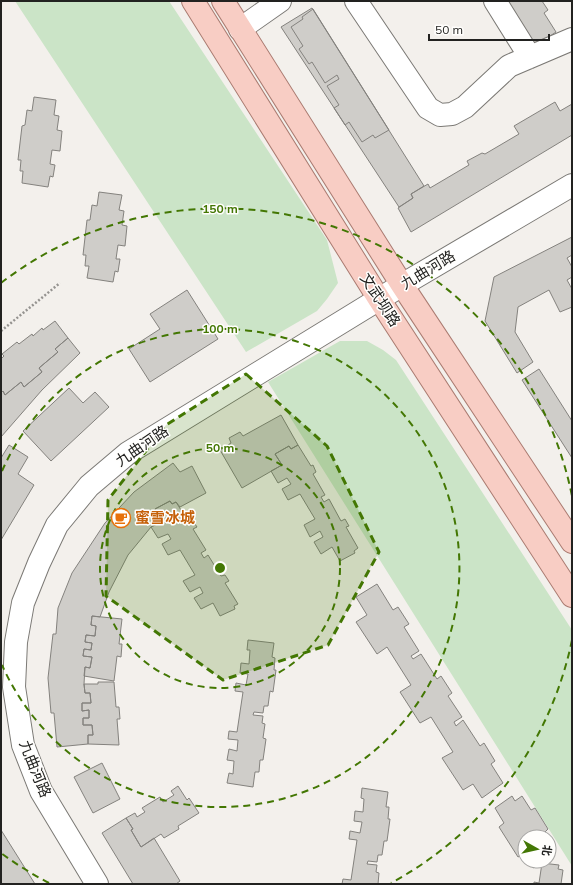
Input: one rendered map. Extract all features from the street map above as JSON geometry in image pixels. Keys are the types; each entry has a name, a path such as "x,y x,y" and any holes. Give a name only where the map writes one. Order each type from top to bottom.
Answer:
{"main road":[{"name":"文武坝路","path":"193,1 379,299 572,596"},
{"name":"文武坝路","path":"223,1 402,285 572,542"}],"street":[{"path":"240,29 280,1"},
{"path":"356,1 428,108 440,114 452,114 465,107 509,66 572,40"},
{"path":"495,1 530,57"},
{"name":"九曲河路","path":"97,884 41,791 23,745 14,686 16,642 23,603 39,563 57,525 89,486 128,453 402,285 572,185"}],"path":[{"path":"1,332 60,283"}],"highlighted area":[{"path":"246,374 327,446 379,552 328,645 223,680 106,596 108,500 166,425"}],"green space":[{"path":"15,1 169,1 327,240 338,283 317,311 246,352"},
{"path":"340,341 367,341 383,350 396,360 572,630 572,866 557,842 557,829 549,829 268,382"}],"building":[{"path":"503,1 542,1 548,10 544,13 556,32 544,40 534,50"},
{"path":"312,8 424,186 411,194 413,198 399,207 281,27"},
{"path":"313,9 389,130 375,138 373,135 362,142 349,122 345,125 334,108 339,105 327,86 339,79 337,75 325,83 312,62 309,64 299,49 303,46 291,27 303,19 302,17"},
{"path":"34,97 56,100 54,115 59,116 57,130 62,131 60,151 52,150 50,164 55,165 53,177 50,176 48,187 22,183 23,171 20,171 21,160 18,160 22,126 25,125 27,110 32,111"},
{"path":"555,102 560,111 572,104 572,135 411,232 398,208 413,198 411,194 428,184 430,188 469,165 467,161 482,153 485,154 519,134 514,126"},
{"path":"99,192 122,195 119,210 124,211 122,225 127,226 125,246 118,245 116,259 120,259 118,272 115,271 113,282 87,278 89,266 85,266 86,255 83,255 87,220 90,220 92,205 97,206"},
{"path":"572,237 572,255 567,258 572,267 572,277 567,280 572,289 572,307 560,312 549,290 518,307 515,332 533,362 517,373 485,321 494,277"},
{"path":"187,290 218,339 150,382 129,349 160,329 150,314"},
{"path":"55,321 68,338 55,349 58,352 39,368 42,372 24,387 21,382 5,395 3,391 1,393 1,359 4,356 2,354 17,342 19,344 32,334 33,336 42,328 43,330"},
{"path":"68,338 80,353 42,390 1,437 1,393 3,391 5,395 21,382 24,387 42,372 39,368 58,352 55,349"},
{"path":"539,369 572,421 572,458 522,380"},
{"path":"69,388 83,403 95,392 109,407 51,461 23,431"},
{"path":"281,415 298,445 291,449 289,446 275,454 282,465 242,488 220,450 231,443 229,438 240,432 243,436"},
{"path":"9,445 28,457 18,474 34,485 1,540 1,458"},
{"path":"298,445 311,466 313,465 316,472 313,474 325,495 321,497 324,502 329,499 341,521 345,519 349,526 346,527 358,548 354,551 355,553 340,561 332,547 321,554 314,542 323,537 320,531 310,537 304,525 315,519 300,494 288,500 282,489 291,484 287,478 278,483 271,471 282,465 275,454 289,446 291,449"},
{"path":"173,463 180,472 192,466 206,493 180,507 176,502 172,504 170,501 155,509 163,521 151,527 128,555 109,592 100,617 92,616 91,625 96,626 95,636 86,635 85,642 92,643 91,650 84,649 83,656 92,657 90,668 85,667 84,684 85,693 90,693 91,703 82,703 82,711 89,710 89,718 83,718 83,725 92,725 93,735 88,735 88,744 57,747 54,713 51,713 48,678 53,634 56,634 58,608 72,573 105,523 134,492"},
{"path":"170,501 172,504 176,502 189,523 193,521 197,527 193,529 206,550 201,553 204,558 208,555 221,576 225,575 229,581 225,583 238,604 234,606 235,609 220,616 213,603 201,609 194,598 203,593 200,587 190,592 183,581 195,575 180,550 168,555 162,544 171,539 168,534 158,538 151,527 163,521 155,509"},
{"path":"377,584 393,610 398,607 409,624 404,627 419,651 411,656 413,659 421,654 437,679 441,676 452,693 448,696 462,717 454,722 456,726 463,720 480,746 484,743 495,761 491,764 503,783 482,798 473,784 463,790 442,758 453,752 431,717 420,723 400,692 411,685 387,647 377,654 356,622 367,615 356,597"},
{"path":"92,616 122,619 119,644 122,644 121,657 117,656 114,681 84,676 85,667 90,668 92,657 83,656 84,649 91,650 92,643 85,642 86,635 95,636 96,626 91,625"},
{"path":"248,640 274,643 272,657 275,658 274,670 276,670 273,692 270,691 268,706 264,706 263,713 254,712 253,715 263,716 262,723 265,724 263,738 266,739 263,760 260,760 259,772 255,772 253,787 227,783 229,773 233,774 234,761 227,760 229,749 237,751 238,740 228,739 229,731 237,732 243,692 235,691 236,683 246,685 248,674 240,673 241,663 249,664 250,650 247,650"},
{"path":"98,682 114,682 116,707 119,707 120,719 117,719 119,745 88,744 88,735 93,735 92,725 83,725 83,718 89,718 89,710 82,711 82,703 91,703 90,693 85,693 84,684 98,684"},
{"path":"102,763 120,799 93,813 74,777"},
{"path":"178,786 187,800 189,798 199,813 178,826 179,829 164,838 161,834 141,847 126,818 135,813 137,817 145,812 142,808 160,797 163,802 174,795 171,791"},
{"path":"362,788 388,792 386,807 389,807 388,819 390,819 387,841 384,841 382,855 378,855 377,862 368,861 367,864 377,865 376,872 379,873 378,884 342,884 343,879 351,880 357,840 349,839 350,831 360,833 362,822 354,821 355,811 363,812 364,799 361,798"},
{"path":"512,796 515,801 522,796 531,810 535,808 548,829 517,829 517,855 499,827 504,823 495,808"},
{"path":"126,818 141,847 154,838 180,881 176,884 133,884 102,833"},
{"path":"1,830 35,884 1,884"},
{"path":"557,865 559,865 558,869 563,870 561,884 534,884 534,882 539,883 541,869 557,869"}],"place":[{"name":"蜜雪冰城","path":"121,518"}]}
